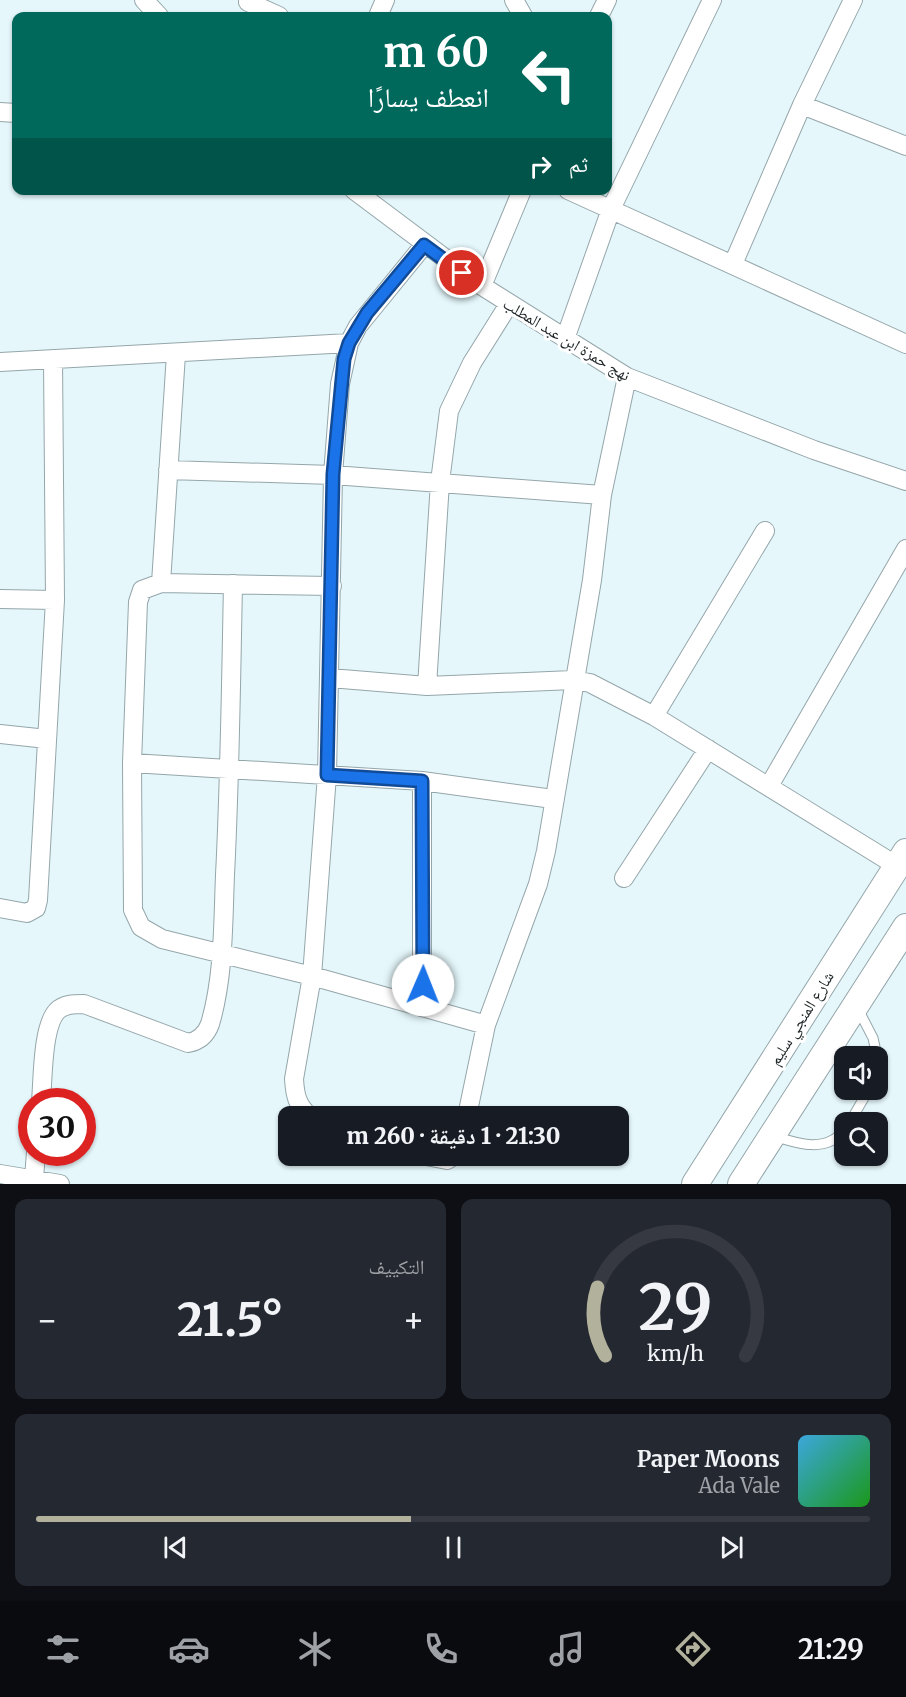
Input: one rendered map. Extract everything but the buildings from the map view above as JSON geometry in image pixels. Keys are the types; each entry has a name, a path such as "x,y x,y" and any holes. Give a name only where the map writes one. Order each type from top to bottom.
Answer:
{"main road":[{"name":"شارع المنجي سليم","path":"695,1184 902,859"},
{"path":"741,1184 906,927"}],"street":[{"path":"144,0 155,12"},
{"path":"565,339 611,209 712,0"},
{"path":"733,264 802,105 853,0"},
{"path":"247,6 266,12"},
{"path":"802,105 906,146"},
{"name":"نهج حمزة ابن عبد المطلب","path":"360,195 424,245 482,286 627,377 814,450 906,481"},
{"path":"482,286 520,195"},
{"path":"579,195 906,344"},
{"path":"300,1106 295,1095 294,1079 312,976 327,775 333,474 340,384 349,343 367,313 424,245"},
{"path":"427,686 440,482 449,411 472,363 509,304"},
{"path":"0,362 349,343"},
{"path":"161,583 176,354"},
{"path":"0,908 27,913 36,908 38,900 55,600 53,359"},
{"path":"469,1106 486,1025 538,884 592,580 603,495 627,377"},
{"path":"168,471 333,474 603,495"},
{"path":"654,716 765,531"},
{"path":"769,786 906,549"},
{"path":"332,586 161,583 142,590 138,602 132,763 133,910 136,918 148,933 162,939 312,976 486,1025"},
{"path":"42,1088 47,1037 57,1011 70,1004 84,1004 188,1043 197,1042 204,1036 210,1024 221,953 230,768 233,584"},
{"path":"0,599 55,600"},
{"path":"330,678 427,686 573,680 590,683 654,716 769,786 902,859"},
{"path":"0,735 47,739"},
{"path":"624,878 708,749"},
{"path":"132,763 422,781 553,799"},
{"path":"422,781 422,1006"},
{"path":"34,1179 35,1166"},
{"path":"0,1174 60,1184"}],"lane":[{"path":"856,1006 875,1046"},
{"path":"772,1135 798,1144 820,1145 834,1139"}],"route":[{"path":"423,985 422,781 327,775 333,474 344,359 358,326 424,245 462,273"}]}
